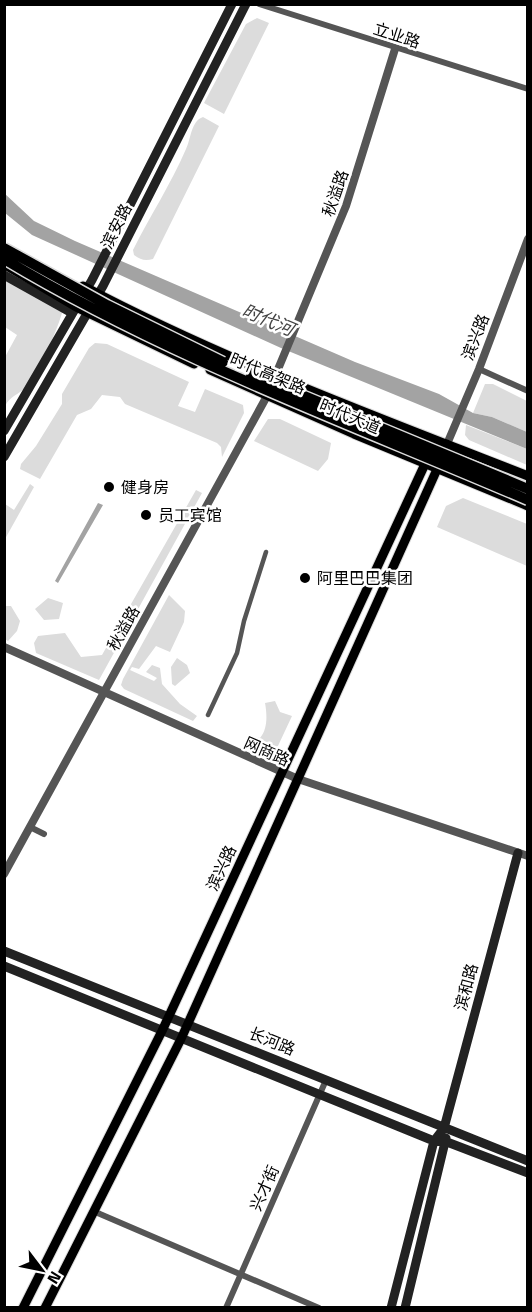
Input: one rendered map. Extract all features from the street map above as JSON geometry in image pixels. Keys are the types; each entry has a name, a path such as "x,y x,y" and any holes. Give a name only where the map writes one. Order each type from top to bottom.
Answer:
{"highway":[{"name":"时代高架路","path":"4,244 47,278 165,346 528,500"},
{"name":"时代高架路","path":"4,259 219,361 528,489"},
{"path":"4,265 47,278"}],"main road":[{"name":"滨安路","path":"4,431 88,289 232,4"},
{"name":"滨安路","path":"4,457 98,294 246,4"},
{"name":"时代大道","path":"4,244 98,294 219,351 382,420 528,476"},
{"name":"时代大道","path":"4,265 74,310 87,313 267,396 528,506"},
{"path":"6,275 74,310"},
{"name":"滨兴路","path":"23,1308 162,1031 425,464 447,444"},
{"name":"滨兴路","path":"45,1308 181,1039 438,469 447,444"},
{"name":"滨和路","path":"391,1308 434,1141 444,1128 523,855"},
{"name":"长河路","path":"4,951 528,1161"},
{"name":"长河路","path":"4,966 434,1141 447,1142 528,1173"},
{"name":"滨和路","path":"405,1308 447,1142 444,1128"}],"street":[{"name":"立业路","path":"259,4 395,49 528,88"},
{"name":"秋溢路","path":"276,374 346,206 395,49"},
{"name":"滨兴路","path":"447,444 479,369 528,238"},
{"path":"479,369 528,391"},
{"name":"秋溢路","path":"4,874 267,396"},
{"path":"208,715 237,653 244,621 266,552"},
{"name":"网商路","path":"4,647 283,773 523,855"},
{"path":"30,827 44,834"},
{"name":"兴才街","path":"226,1308 326,1080"},
{"path":"93,1211 319,1308"}],"shaded area":[{"path":"257,18 269,23 224,114 204,103 246,24"},
{"path":"203,117 219,126 153,259 141,259 134,255 133,250 180,162 196,122"},
{"path":"4,193 34,221 75,241 355,362 439,394 473,413 492,417 527,432 527,449 281,348 32,235 5,213"},
{"path":"5,279 63,309 53,338 31,381 5,406 5,357 17,335 5,327"},
{"path":"95,343 107,344 189,382 178,406 195,412 205,389 243,405 244,413 222,457 221,447 217,443 125,404 120,397 102,395 91,409 77,415 40,479 20,469 21,464 36,446 62,404 62,394 89,348"},
{"path":"485,384 493,384 527,401 527,432 492,417 473,413"},
{"path":"268,419 280,419 331,443 328,459 318,471 254,441"},
{"path":"466,425 527,449 527,465 469,440 465,435"},
{"path":"30,484 34,487 5,539 5,504 14,510"},
{"path":"196,490 202,493 99,680 36,653 34,643 38,636 65,633 81,657 102,655"},
{"path":"463,498 527,524 527,566 437,527 446,506"},
{"path":"98,503 103,505 58,583 55,581"},
{"path":"169,595 185,611 184,622 170,652 156,646 139,669 132,667 130,670 154,681 157,678 146,672 152,665 160,668 162,684 180,704 197,716 193,721 124,689 121,685"},
{"path":"48,598 63,603 59,619 44,620 35,609"},
{"path":"4,606 11,606 20,621 17,631 8,641 5,639"},
{"path":"177,658 187,665 190,673 175,686 172,684 171,667"},
{"path":"275,701 280,712 292,716 277,748 268,754 245,744 251,735 260,738 263,734 266,721 265,703"}],"place":[{"name":"健身房","path":"109,487"},
{"name":"员工宾馆","path":"146,515"},
{"name":"阿里巴巴集团","path":"305,578"}],"water label":[{"name":"时代河","path":"268,320"}]}
